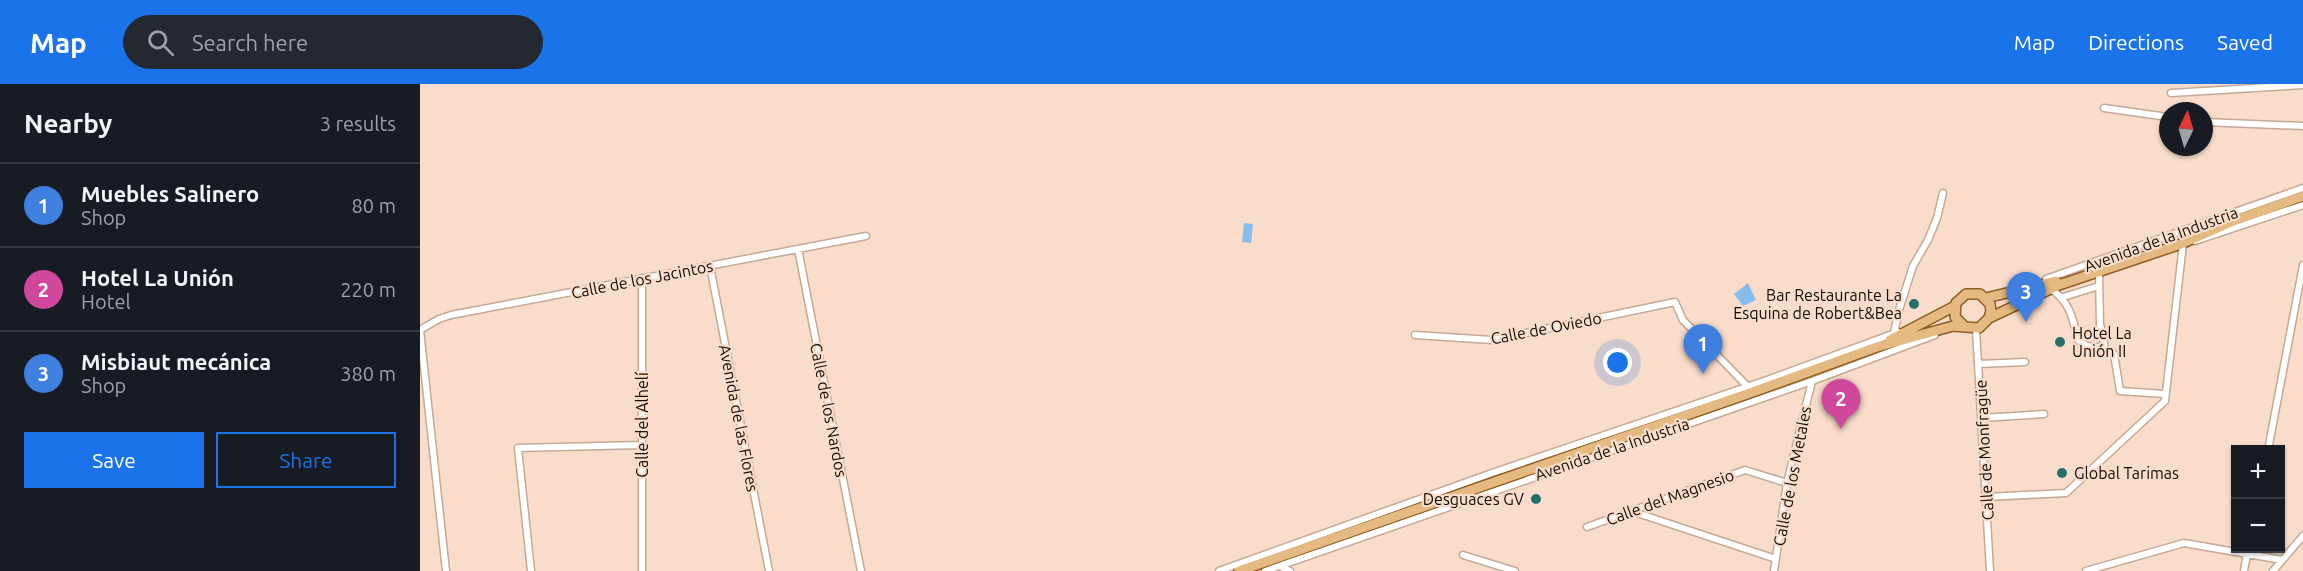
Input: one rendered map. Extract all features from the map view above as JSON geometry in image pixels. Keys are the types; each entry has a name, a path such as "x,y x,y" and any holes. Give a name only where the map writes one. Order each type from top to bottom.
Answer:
{"main road":[{"name":"Avenida de la Industria","path":"1986,298 2073,276 2303,196"},
{"name":"Avenida de la Industria","path":"1989,318 2051,289 2181,244 2236,220"},
{"path":"1973,292 1986,298 1990,304 1989,318 1985,324 1976,329 1962,327 1955,317 1954,306 1960,297 1973,292"},
{"name":"Avenida de la Industria","path":"1877,347 1954,306"},
{"name":"Avenida de la Industria","path":"1239,571 1877,347 1941,329 1962,327"}],"street":[{"path":"2171,93 2241,86 2303,85"},
{"path":"2104,108 2159,116"},
{"path":"2213,122 2303,126"},
{"name":"Avenida de la Industria","path":"2019,291 2035,283 2303,188"},
{"path":"1894,333 1913,266 1937,218 1943,192"},
{"name":"Avenida de la Industria","path":"2181,244 2208,238 2303,205"},
{"name":"Calle de los Jacintos","path":"420,331 439,319 451,315 866,236"},
{"path":"1987,497 2066,493 2165,401 2181,244"},
{"name":"Calle de los Nardos","path":"798,249 861,571"},
{"path":"2269,445 2303,265"},
{"name":"Avenida de las Flores","path":"710,266 769,571"},
{"name":"Avenida de la Industria","path":"2099,272 2100,324 2105,348 2114,354 2120,391 2165,394"},
{"name":"Calle del Alhelí","path":"642,278 642,571"},
{"name":"Avenida de la Industria","path":"2063,297 2099,286"},
{"path":"2051,289 2063,297 2072,317 2078,340 2087,346 2105,348"},
{"name":"Calle de Oviedo","path":"1415,335 1492,340 1675,302 1683,320 1747,386"},
{"name":"Avenida de la Industria","path":"1219,571 1503,469 1913,327"},
{"name":"Avenida de la Industria","path":"1265,571 1962,327"},
{"name":"Calle de Monfragüe","path":"1976,329 1980,364 1990,571"},
{"path":"420,331 446,571"},
{"path":"1980,364 2025,362"},
{"name":"Calle de los Metales","path":"1774,571 1787,483 1812,381"},
{"path":"1982,418 2044,414"},
{"path":"531,571 518,448 641,445"},
{"name":"Calle del Magnesio","path":"1587,527 1745,471 1787,483"},
{"path":"1631,511 1776,559"},
{"path":"2272,571 2303,536"},
{"path":"2086,571 2184,543 2231,549"},
{"path":"2244,571 2248,553"},
{"path":"2256,553 2282,560"},
{"path":"1463,555 1515,571"},
{"path":"1278,566 1290,571"}],"water":[{"path":"1244,223 1253,224 1251,243 1242,242"},
{"path":"1748,283 1756,300 1743,306 1734,294"}],"place":[{"name":"Bar Restaurante La Esquina de Robert&Bea","path":"1914,304"},
{"name":"Misbiaut mecánica","path":"2026,322"},
{"name":"Hotel La Unión II","path":"2060,342"},
{"name":"Muebles Salinero","path":"1703,374"},
{"name":"Hotel La Unión","path":"1841,429"},
{"name":"Global Tarimas","path":"2062,473"},
{"name":"Desguaces GV","path":"1536,499"}]}
